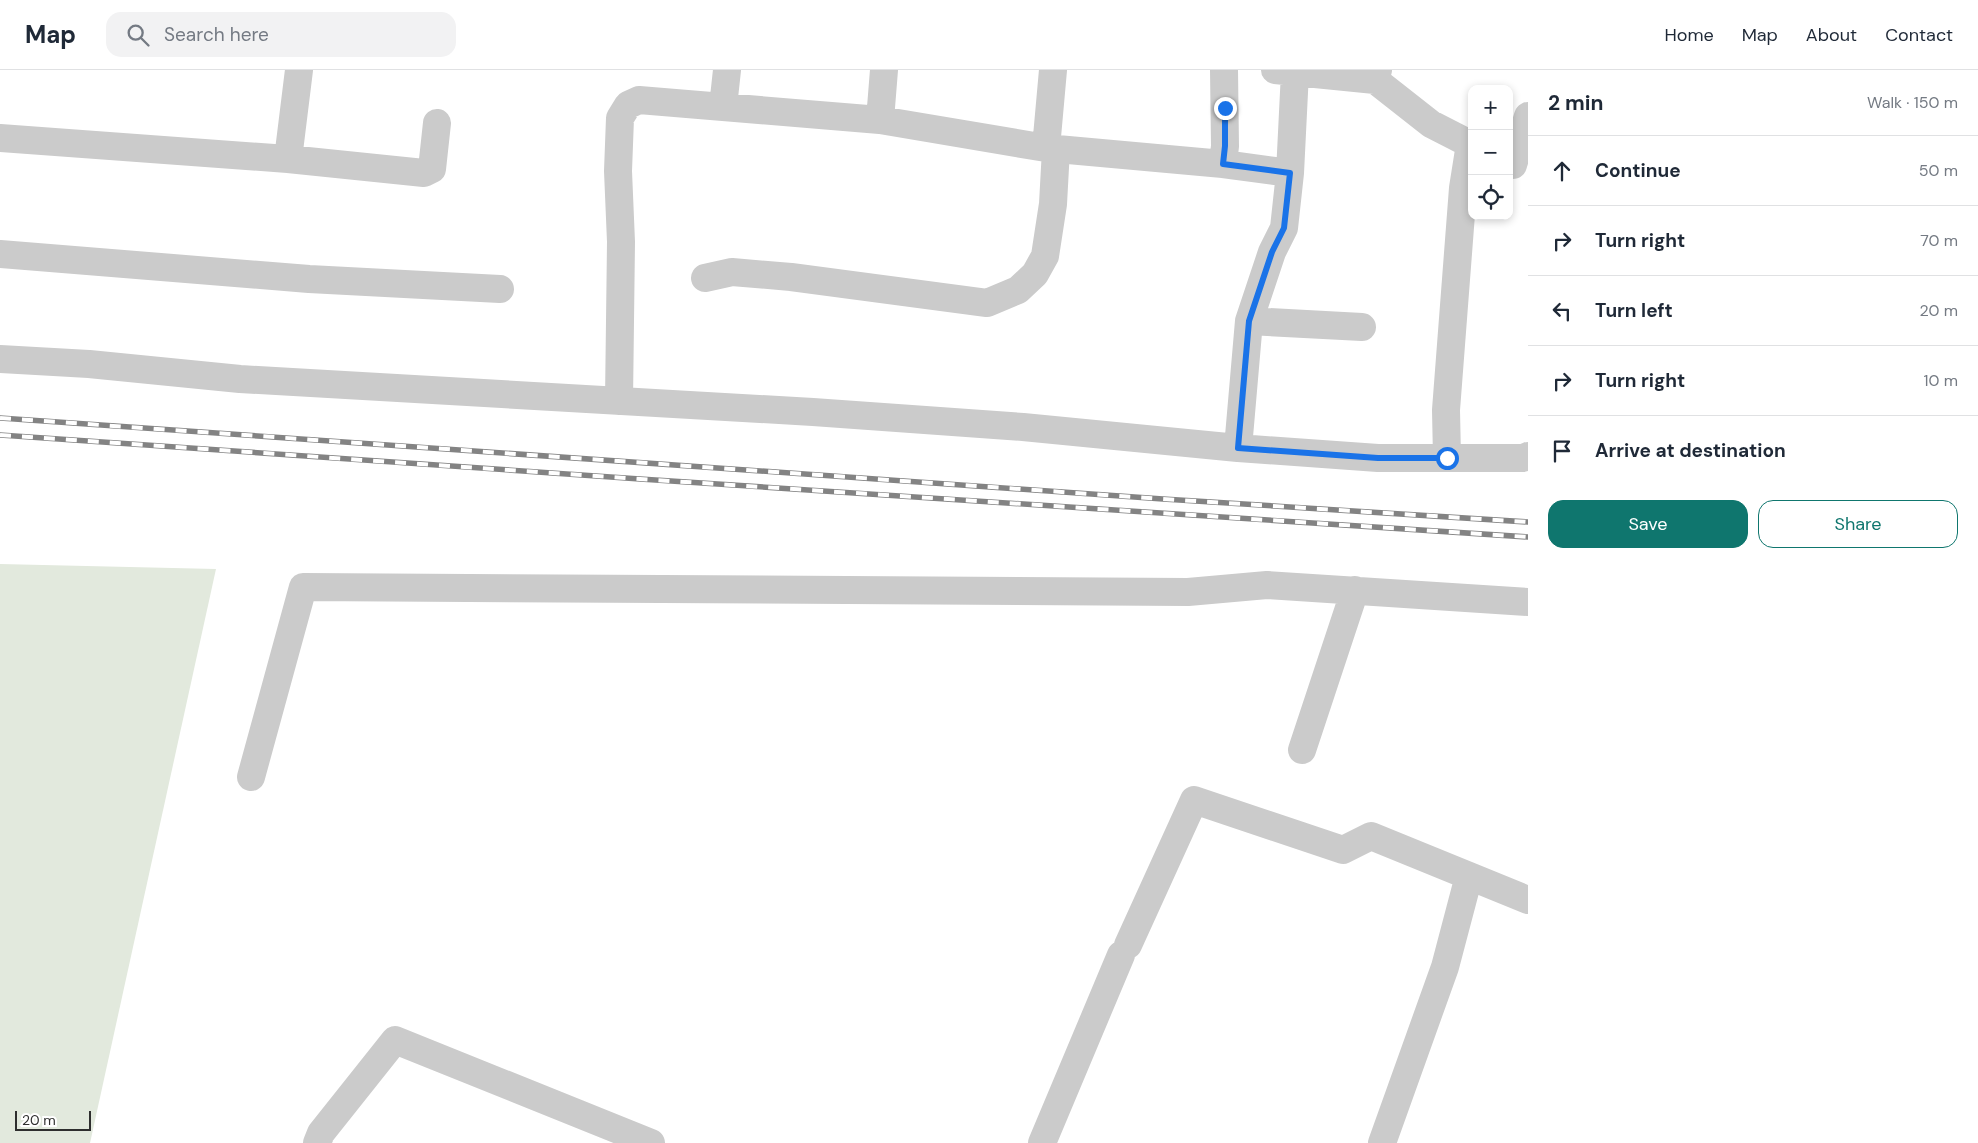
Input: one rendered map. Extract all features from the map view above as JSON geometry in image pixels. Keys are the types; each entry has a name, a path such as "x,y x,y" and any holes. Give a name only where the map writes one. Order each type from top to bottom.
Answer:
{"street":[{"path":"288,159 299,70"},
{"path":"723,106 727,70"},
{"path":"880,120 884,70"},
{"path":"705,278 732,272 791,277 988,303 1018,290 1035,274 1045,256 1053,204 1051,148 1053,70"},
{"path":"1223,164 1225,146 1224,70"},
{"path":"1238,448 1249,321 1272,252 1284,228 1290,173 1285,71 1377,75 1431,124 1468,142"},
{"path":"619,401 621,242 618,171 620,118 628,105 639,100 880,120 1051,148 1223,164 1290,173"},
{"path":"1517,166 1528,116"},
{"path":"0,138 288,159 391,171 427,173 432,169 437,123"},
{"path":"1447,458 1446,410 1463,188 1468,160"},
{"path":"0,254 309,279 500,289"},
{"path":"1249,321 1362,327"},
{"path":"0,359 90,364 240,379 1014,426 1238,448 1378,458 1523,458 1528,456"},
{"path":"251,777 302,587 1188,592 1267,585 1528,602"},
{"path":"1302,750 1355,590"},
{"path":"1042,1143 1125,950 1194,800 1343,850 1371,836 1528,900"},
{"path":"1382,1143 1445,967 1469,876"},
{"path":"317,1143 321,1133 395,1040 651,1143"}],"shaded area":[{"path":"0,564 216,569 90,1143 0,1143"}],"railway":[{"path":"0,418 1163,499 1528,522"},
{"path":"0,435 1528,537"}],"route":[{"path":"1225,108 1223,164 1290,173 1284,228 1272,252 1249,321 1238,448 1378,458 1447,458"}]}
